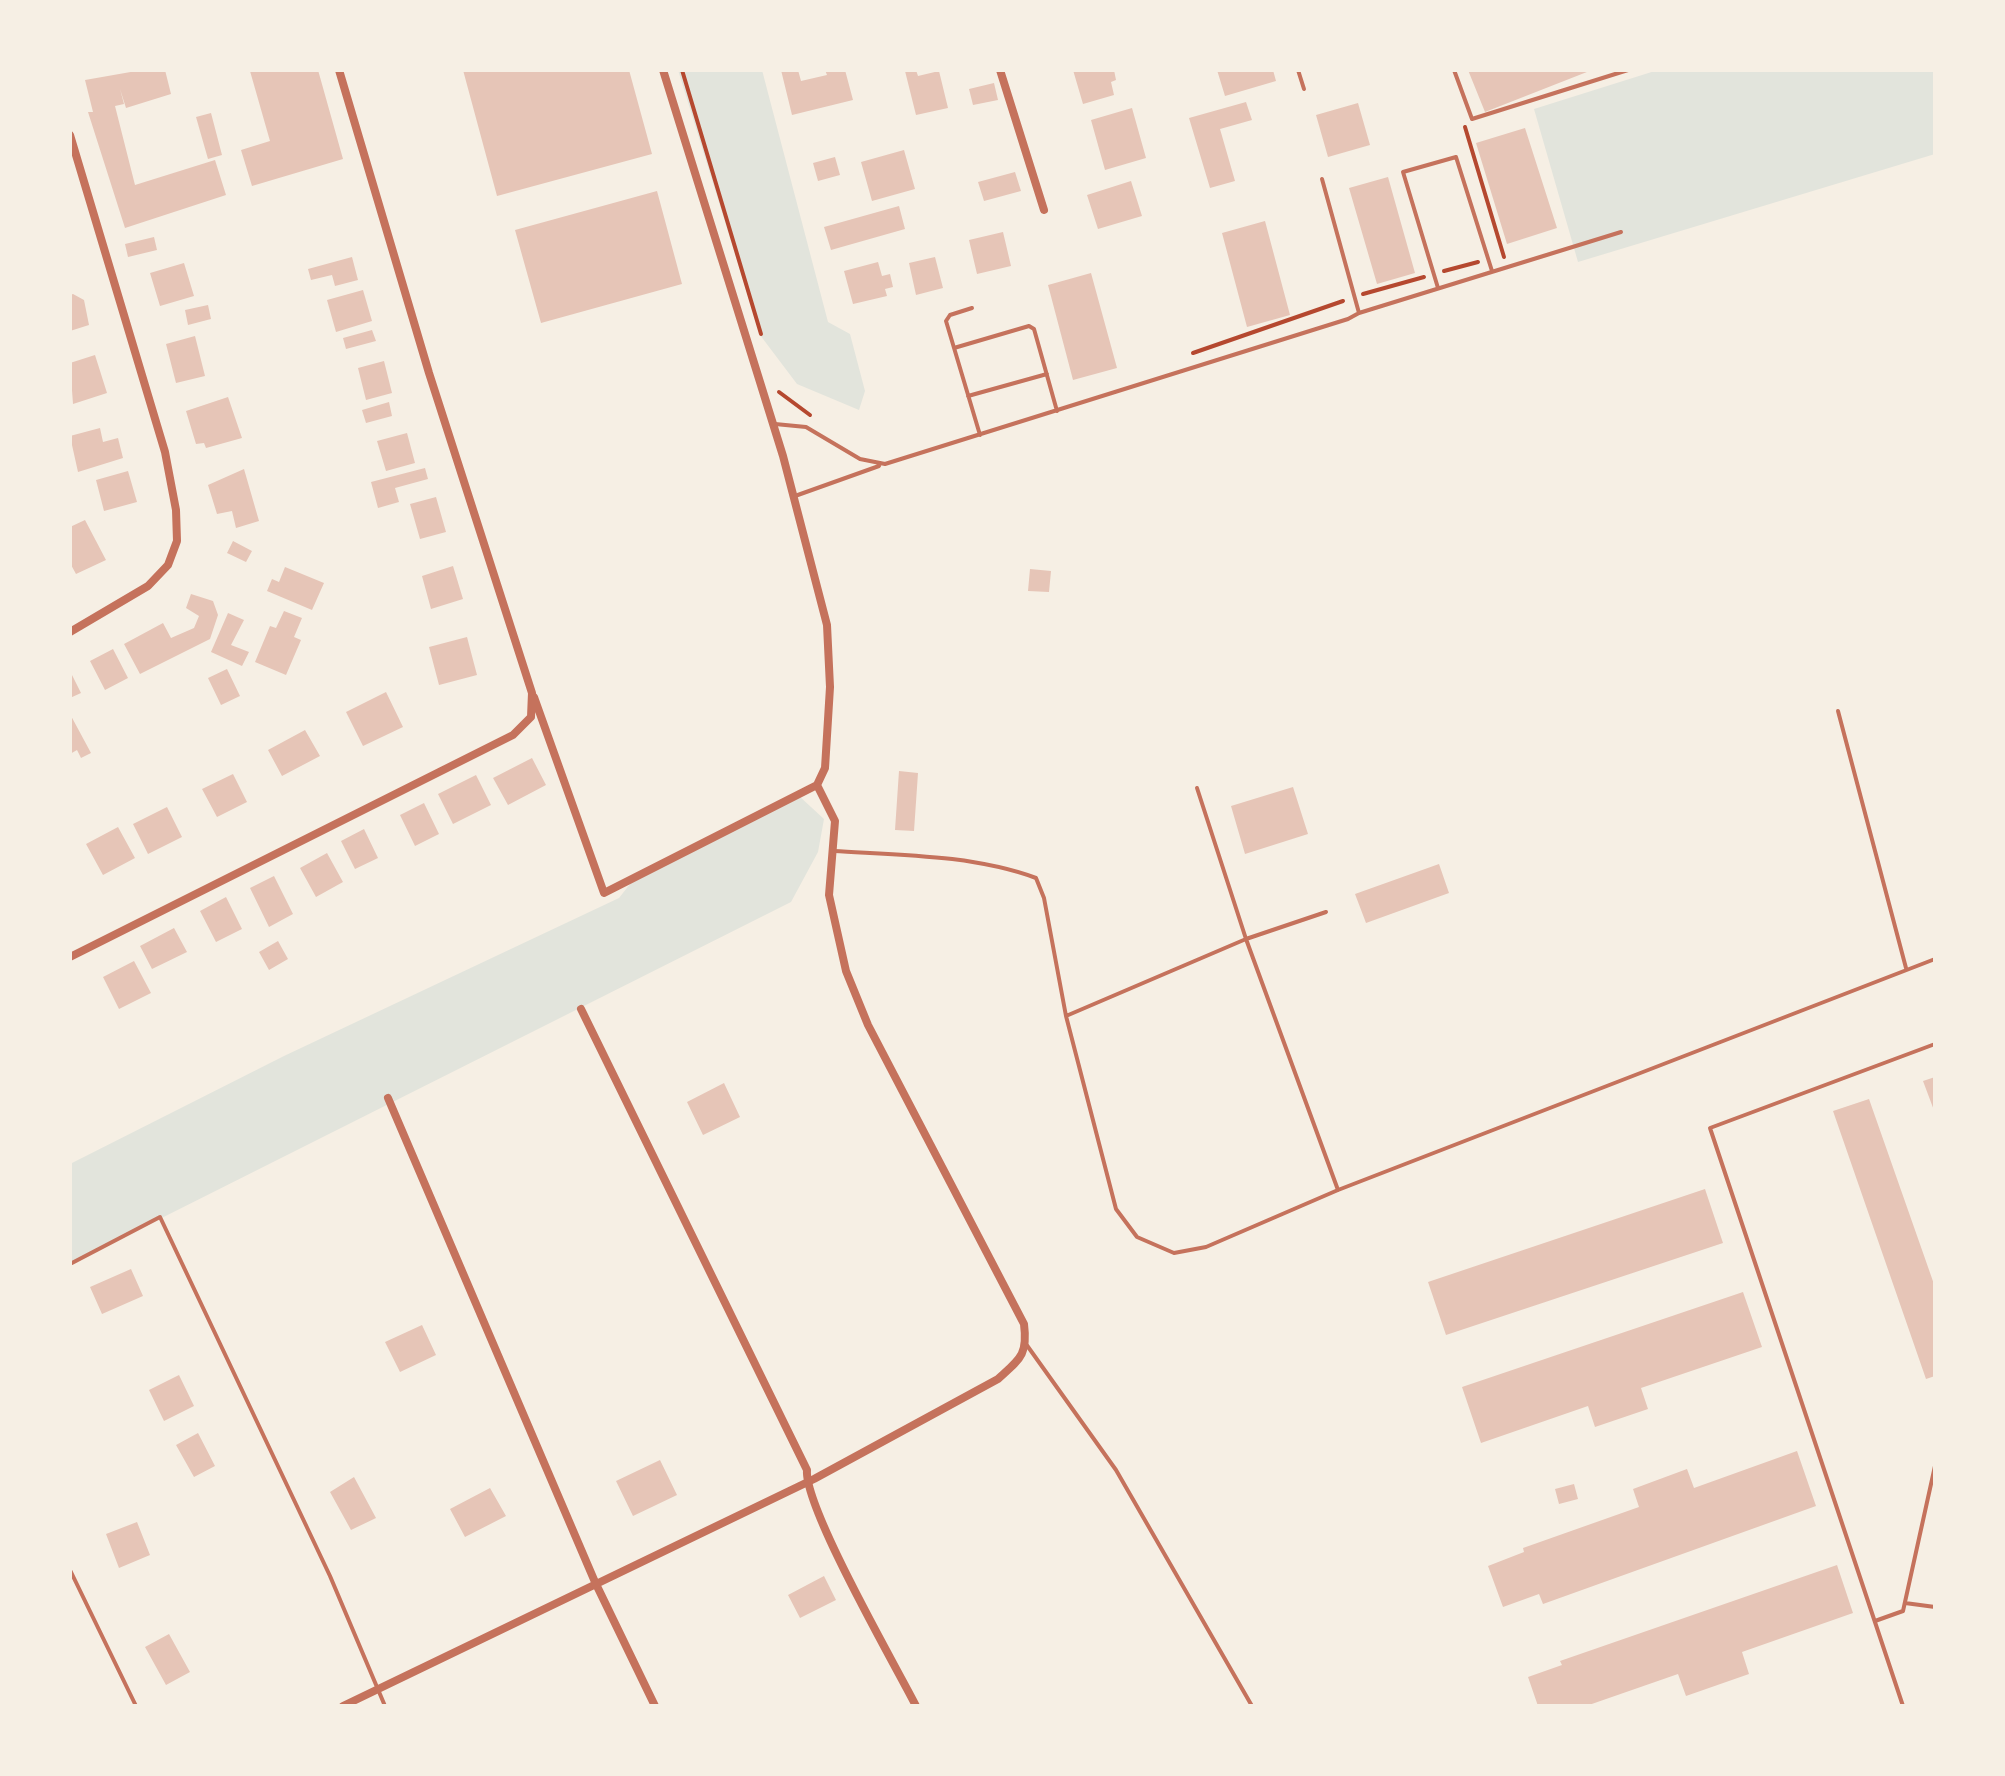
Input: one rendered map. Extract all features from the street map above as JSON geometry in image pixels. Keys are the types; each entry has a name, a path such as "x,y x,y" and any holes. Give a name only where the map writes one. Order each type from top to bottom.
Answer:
{"street":[{"path":"339,70 429,373 532,693 604,893 817,785 825,768 830,687 827,625 795,496 663,70"},
{"path":"1000,70 1044,210"},
{"path":"70,135 165,452 176,510 177,541 168,565 148,586 70,632"},
{"path":"70,957 513,735 531,717 532,693"},
{"path":"343,1706 806,1483 998,1379 1022,1357 1026,1344 1024,1324 868,1025 846,971 829,895 835,821 817,785"},
{"path":"581,1009 807,1470 806,1483 824,1526 916,1706"},
{"path":"388,1098 595,1582 655,1706"}],"lane":[{"path":"1298,70 1304,89"},
{"path":"1454,70 1472,119 1628,70"},
{"path":"1438,288 1403,172 1456,157 1492,271"},
{"path":"1322,179 1359,313"},
{"path":"795,496 885,464 1621,232"},
{"path":"972,308 950,315 946,321 980,435"},
{"path":"954,348 1029,326 1034,329 1057,411"},
{"path":"968,396 1047,374"},
{"path":"773,424 806,427 860,459 885,464"},
{"path":"1838,711 1906,968"},
{"path":"1197,788 1246,939 1338,1190"},
{"path":"832,851 928,857 1013,869 1036,878 1044,898 1066,1016 1116,1209 1137,1237 1174,1253 1206,1247 1338,1190 1935,959"},
{"path":"1066,1016 1246,939 1326,912"},
{"path":"1903,1706 1710,1128 1935,1044"},
{"path":"70,1264 160,1217 330,1576 385,1706"},
{"path":"1026,1344 1116,1470 1252,1706"},
{"path":"1875,1621 1903,1611 1935,1466"},
{"path":"70,1570 136,1706"},
{"path":"1905,1603 1935,1607"}],"path":[{"path":"1472,119 1464,122 1507,266"}],"shaded area":[{"path":"678,70 762,70 828,322 850,334 865,391 859,410 797,384 760,335"},
{"path":"1658,70 1935,70 1935,154 1578,262 1534,109"},
{"path":"798,795 824,819 818,852 791,902 70,1264 70,1164 284,1056 619,898 634,879"}],"building":[{"path":"142,70 165,70 171,94 126,108 120,89 124,104 115,106 135,185 215,160 226,195 125,228 88,112 93,112 85,80"},
{"path":"318,70 343,159 252,186 241,150 270,141 250,71"},
{"path":"463,70 629,70 652,154 497,196"},
{"path":"781,70 798,70 801,81 827,75 825,70 845,70 853,100 792,115"},
{"path":"916,70 918,76 939,71 948,108 916,115 905,71"},
{"path":"1073,70 1114,70 1116,80 1111,82 1114,95 1083,104"},
{"path":"1217,70 1273,70 1276,81 1225,96"},
{"path":"1468,70 1592,70 1485,112"},
{"path":"994,83 998,100 973,105 969,89"},
{"path":"1246,102 1252,120 1220,129 1235,181 1210,188 1189,118"},
{"path":"1358,103 1370,145 1328,157 1316,115"},
{"path":"1132,108 1146,158 1105,170 1091,120"},
{"path":"211,113 222,155 208,159 196,117"},
{"path":"1525,128 1557,228 1507,244 1476,143"},
{"path":"904,150 915,189 872,201 861,162"},
{"path":"835,157 840,175 818,181 813,163"},
{"path":"1015,172 1021,191 984,201 978,182"},
{"path":"1388,177 1415,273 1377,284 1349,188"},
{"path":"1131,181 1142,216 1098,229 1087,195"},
{"path":"657,191 682,284 541,323 515,230"},
{"path":"899,206 905,229 831,250 824,227"},
{"path":"1265,221 1290,315 1247,327 1222,233"},
{"path":"1003,232 1011,266 977,274 969,240"},
{"path":"154,237 157,250 128,257 125,244"},
{"path":"352,257 358,280 335,286 332,275 311,280 308,269"},
{"path":"935,257 943,288 916,295 909,263"},
{"path":"878,262 882,276 890,274 893,287 885,289 887,296 853,304 844,271"},
{"path":"184,263 194,296 160,306 150,273"},
{"path":"1091,273 1117,368 1073,380 1048,285"},
{"path":"363,290 372,321 336,332 327,300"},
{"path":"70,295 84,300 89,325 70,331"},
{"path":"208,305 211,319 188,325 185,310"},
{"path":"372,330 376,341 346,349 343,338"},
{"path":"195,336 205,376 176,383 166,344"},
{"path":"95,355 107,393 73,404 70,363"},
{"path":"384,361 392,393 366,400 358,368"},
{"path":"228,397 242,438 206,448 204,443 196,444 186,411"},
{"path":"389,402 392,416 366,423 362,410"},
{"path":"100,428 103,442 118,438 123,458 78,472 70,436"},
{"path":"407,433 415,463 386,471 377,441"},
{"path":"425,468 428,479 395,488 399,502 378,508 371,482"},
{"path":"244,469 259,521 236,528 232,511 217,514 208,485"},
{"path":"128,471 137,502 104,511 96,480"},
{"path":"436,497 446,532 420,539 410,504"},
{"path":"85,520 106,560 76,574 70,563 70,527"},
{"path":"233,541 252,551 246,562 227,553"},
{"path":"453,566 463,599 431,609 422,576"},
{"path":"285,567 324,583 312,610 267,591 272,579 279,582"},
{"path":"1030,569 1051,571 1049,592 1028,591"},
{"path":"191,594 213,601 218,615 210,639 140,674 124,644 163,623 171,638 194,628 199,616 186,608"},
{"path":"284,611 302,618 294,637 301,640 286,675 255,662 270,626 276,628"},
{"path":"228,613 244,620 231,645 249,652 242,666 211,652"},
{"path":"467,637 477,675 439,685 429,647"},
{"path":"113,649 128,678 105,690 90,661"},
{"path":"227,669 240,696 221,705 208,678"},
{"path":"70,671 81,693 70,698"},
{"path":"386,692 403,727 363,746 346,712"},
{"path":"70,714 91,753 81,758 77,750 70,754"},
{"path":"305,730 320,756 282,776 268,750"},
{"path":"532,758 546,785 508,805 493,778"},
{"path":"899,771 918,773 914,831 895,830"},
{"path":"233,774 247,802 217,817 202,789"},
{"path":"476,775 491,805 453,824 438,794"},
{"path":"1293,787 1308,834 1245,854 1231,806"},
{"path":"424,803 439,834 415,846 400,815"},
{"path":"167,807 182,837 148,854 133,824"},
{"path":"118,827 135,858 103,875 86,844"},
{"path":"364,829 378,858 355,869 341,841"},
{"path":"327,853 343,882 316,897 300,868"},
{"path":"1439,864 1449,893 1366,923 1355,894"},
{"path":"274,876 293,914 269,927 250,888"},
{"path":"226,897 242,929 216,942 200,911"},
{"path":"174,928 187,952 152,969 140,946"},
{"path":"278,941 288,959 269,970 259,952"},
{"path":"134,961 151,993 119,1009 103,977"},
{"path":"1935,1077 1935,1113 1923,1081"},
{"path":"724,1083 740,1117 703,1135 687,1102"},
{"path":"1869,1099 1935,1287 1935,1376 1926,1379 1833,1111"},
{"path":"1705,1189 1723,1243 1446,1335 1428,1282"},
{"path":"131,1269 143,1296 102,1314 90,1287"},
{"path":"1743,1292 1762,1347 1641,1388 1648,1409 1595,1427 1588,1406 1481,1443 1462,1387"},
{"path":"422,1325 436,1355 400,1372 385,1342"},
{"path":"179,1375 194,1406 164,1421 149,1390"},
{"path":"198,1433 215,1466 194,1477 176,1445"},
{"path":"1797,1451 1816,1506 1543,1604 1539,1594 1503,1607 1488,1566 1524,1552 1523,1548 1639,1507 1633,1489 1687,1469 1694,1488"},
{"path":"660,1460 677,1495 633,1516 616,1481"},
{"path":"354,1477 376,1518 351,1530 330,1492"},
{"path":"1574,1484 1578,1499 1559,1504 1555,1489"},
{"path":"490,1488 506,1516 465,1537 450,1509"},
{"path":"137,1522 150,1555 119,1568 106,1534"},
{"path":"1837,1565 1853,1613 1742,1652 1749,1674 1686,1696 1678,1674 1586,1706 1538,1706 1528,1677 1562,1665 1560,1661"},
{"path":"824,1576 836,1600 800,1618 788,1595"},
{"path":"169,1634 190,1672 166,1685 145,1647"}]}
